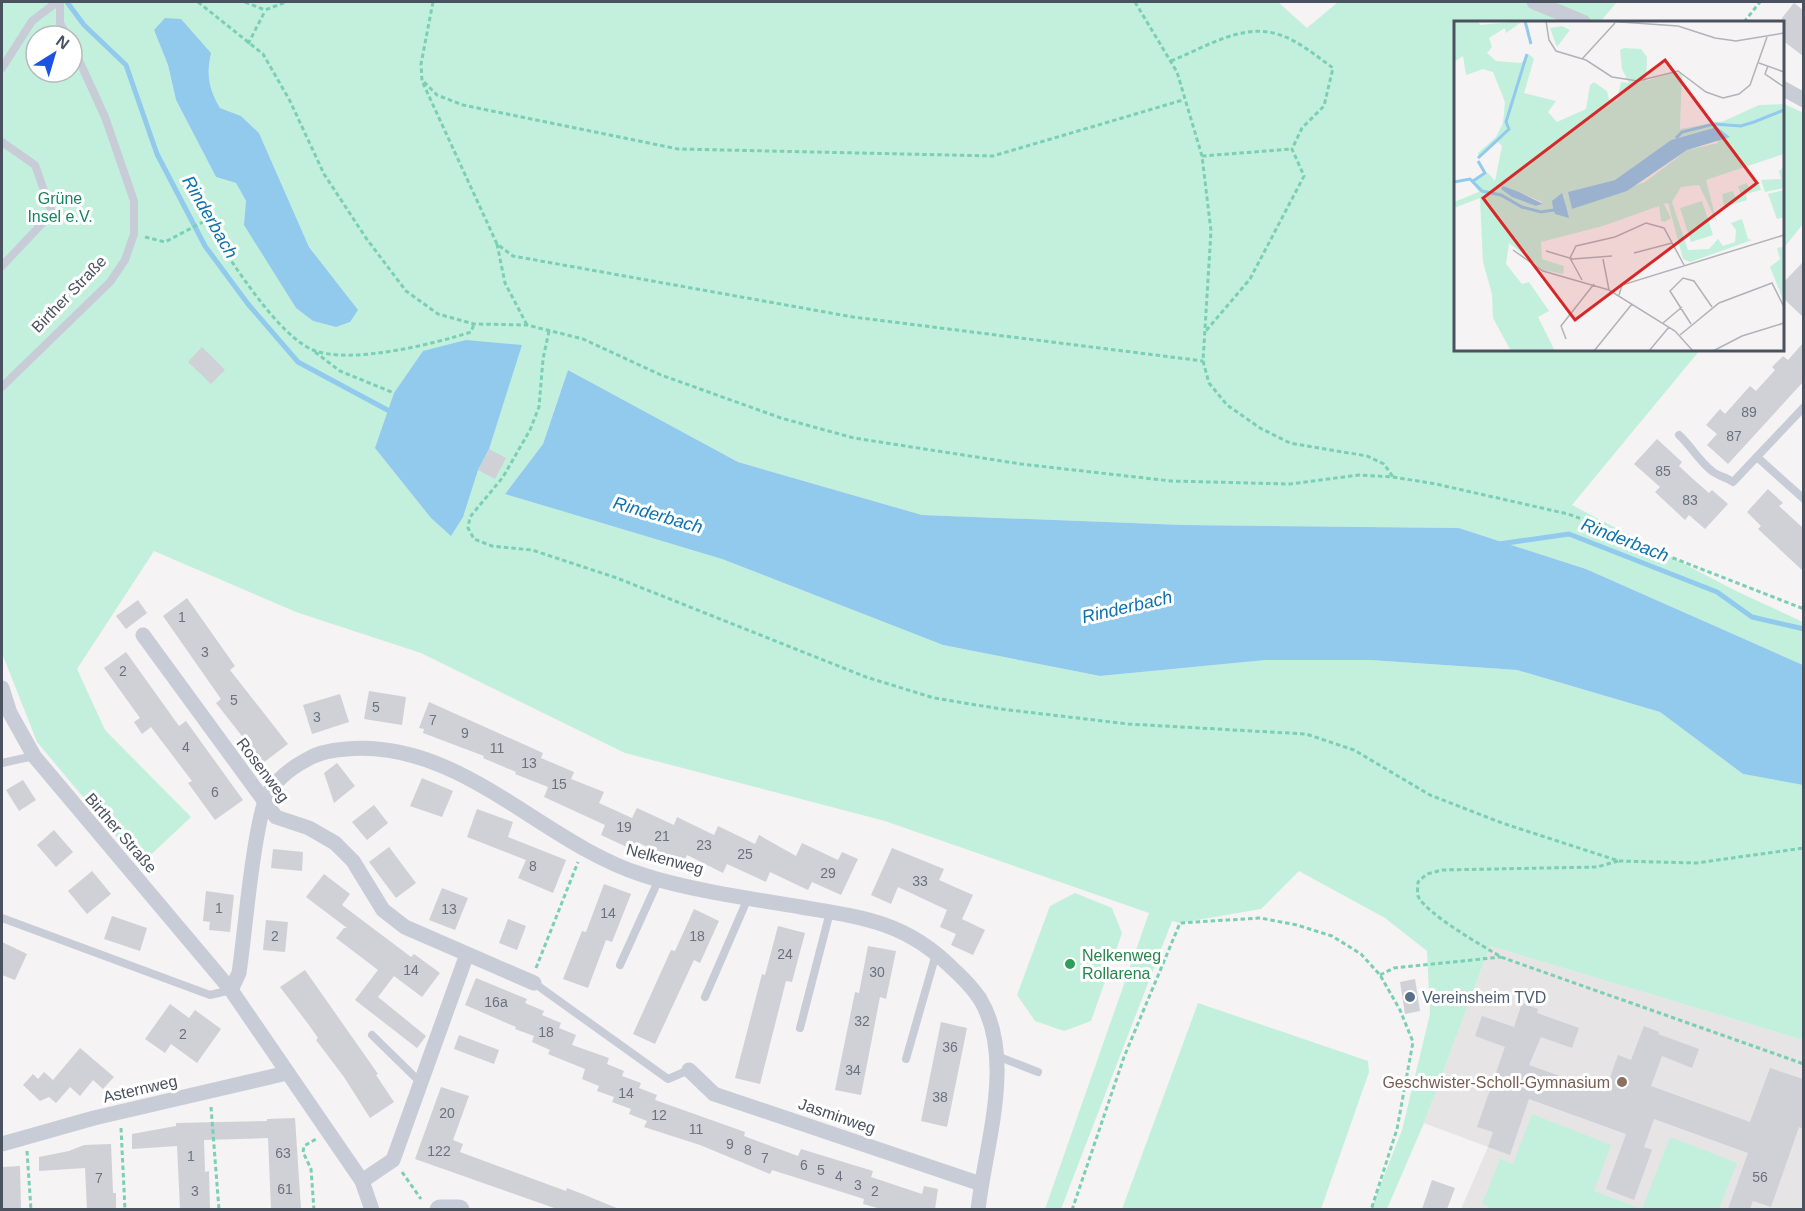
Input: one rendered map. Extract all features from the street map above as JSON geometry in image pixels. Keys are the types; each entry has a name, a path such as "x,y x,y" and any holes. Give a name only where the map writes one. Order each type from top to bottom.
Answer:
{"street":[{"path":"1534,2 1581,21"},
{"path":"1784,89 1803,100"},
{"name":"Rosenweg","path":"142,635 276,818 309,828 334,843 353,861 383,910 405,927 533,982"},
{"name":"Birther Straße","path":"2,688 10,713 34,756 231,990 287,1073 327,1126 362,1181 372,1209"},
{"name":"Nelkenweg","path":"231,990 239,973 255,844 264,803 276,783 309,758 334,750 360,748 383,750 428,761 503,797 583,849 611,864 659,879 883,922 909,934 936,952 979,998 993,1031 997,1056 987,1153 978,1209"},
{"path":"362,1181 393,1160 467,954"},
{"name":"Jasminweg","path":"689,1070 714,1094 981,1184"},
{"name":"Asternweg","path":"2,1144 94,1118 287,1073"},
{"path":"440,1209 459,1209"}],"lane":[{"path":"59,2 61,24"},
{"path":"2,68 32,21 59,2"},
{"name":"Birther Straße","path":"2,387 110,282 125,260 134,234 134,201 105,117 84,71"},
{"path":"2,141 35,165 52,213 2,266"},
{"path":"1679,435 1715,474 1722,475 1733,482 1803,407"},
{"path":"1757,457 1803,499"},
{"path":"2,763 34,756"},
{"path":"620,965 659,879"},
{"path":"705,998 748,897"},
{"path":"800,1028 830,912"},
{"path":"2,918 210,995 231,990"},
{"path":"906,1059 936,952"},
{"path":"533,982 668,1079 689,1070"},
{"path":"372,1035 421,1083"},
{"path":"997,1056 1038,1072"}],"path":[{"path":"198,2 263,54 290,101 324,174 366,238 406,291 438,314 474,324 527,325 583,339 661,375 781,418 854,438 1021,464 1171,481 1290,484 1359,475 1393,477 1568,514 1618,532 1668,556 1803,609"},
{"path":"245,2 265,10"},
{"path":"248,44 265,10 286,2"},
{"path":"433,2 421,64 422,81 497,244 505,283 527,325"},
{"path":"1135,2 1177,72 1183,100 1202,156 1211,231 1203,361 1209,383 1221,398 1260,429 1290,443 1367,456 1384,464 1393,477"},
{"path":"1745,21 1760,2"},
{"path":"1171,61 1241,32 1270,32 1301,46 1333,68 1324,106 1302,128 1292,150 1304,176 1250,279 1204,332"},
{"path":"422,81 437,95 463,105 678,149 993,156 1183,100"},
{"path":"1202,156 1292,150"},
{"path":"134,234 165,242 203,222 271,313 298,341 340,371 394,393"},
{"path":"497,244 513,256 853,317 1203,361"},
{"path":"314,351 343,354 373,353 431,345 471,332 474,324"},
{"path":"549,331 543,359 539,407 512,463 471,517 468,528 474,539 492,546 532,550 617,578 866,677 934,698 1001,709 1128,724 1306,734 1354,750 1430,795 1502,823 1619,861 1696,863 1803,848"},
{"path":"533,982 580,858"},
{"path":"1619,861 1597,867 1442,870 1427,874 1418,882 1418,894 1425,905 1501,957 1803,1064"},
{"path":"1072,1209 1124,1057 1180,923 1260,918 1297,925 1332,936 1361,954 1380,975 1400,1010 1413,1042 1397,1129 1371,1209"},
{"path":"1380,975 1394,968 1501,957"},
{"path":"211,1101 219,1209"},
{"path":"121,1122 125,1209"},
{"path":"314,1209 311,1169 303,1152 304,1146 322,1136"},
{"path":"27,1148 31,1209"},
{"path":"401,1170 422,1198"}],"shaded area":[{"name":"Geschwister-Scholl-Gymnasium","path":"1490,946 1803,1040 1803,1209 1461,1209 1488,1147 1424,1123"}],"green space":[{"name":"Grüne Insel e.V.","path":"2,2 1278,2 1307,28 1338,2 1617,2 1601,21 1454,21 1454,351 1699,351 1572,505 1736,591 1803,622 1803,665 1586,569 1459,528 1184,525 922,515 738,462 568,370 543,444 505,494 722,559 943,645 1100,676 1266,660 1370,660 1517,670 1660,712 1743,774 1803,785 1803,1040 1490,946 1424,1123 1387,1209 1371,1209 1402,1130 1430,1014 1427,951 1385,918 1299,871 1261,909 1180,923 1172,921 1061,1209 1045,1209 1149,913 885,821 625,753 421,653 296,612 154,551 77,669 105,730 191,817 140,865 37,742 2,653","holes":["154,30 210,53 209,82 220,108 241,116 259,133 309,247 357,310 336,327 313,321 296,308 245,225 246,201 236,183 216,177 176,100 168,65"]},
{"path":"1784,104 1804,113 1803,224 1784,248"},
{"name":"Nelkenweg Rollarena","path":"1075,893 1112,908 1122,933 1091,1021 1064,1031 1035,1021 1017,995 1050,906"},
{"path":"1198,1003 1368,1061 1369,1072 1321,1209 1122,1209"},
{"path":"1532,1114 1611,1145 1594,1191 1642,1209 1670,1137 1737,1163 1719,1209 1495,1210 1482,1204 1500,1159 1513,1164"}],"water":[{"path":"165,18 181,19 211,53 209,75 216,101 220,108 241,116 259,133 309,247 358,310 350,322 336,327 313,321 296,308 244,225 246,201 236,183 216,177 176,100 168,65 154,30"},
{"path":"466,340 522,345 489,449 478,470 463,517 451,536 431,518 375,448 394,393 423,351"},
{"path":"568,370 738,462 922,515 1184,525 1459,528 1586,569 1803,665 1803,785 1743,774 1660,712 1517,670 1370,660 1266,660 1100,676 943,645 722,559 505,494 543,444"}],"building":[{"path":"1794,3 1803,10 1803,56 1784,42 1782,18"},
{"path":"1803,262 1803,317 1784,299 1784,282"},
{"path":"1803,343 1803,382 1728,464 1707,445 1717,434 1706,425 1720,409 1725,414 1750,386 1756,391 1775,370 1772,367 1783,356 1788,360"},
{"path":"202,347 225,370 211,384 188,362"},
{"path":"1657,439 1682,462 1679,466 1694,480 1709,493 1712,490 1728,504 1705,529 1689,515 1685,520 1655,492 1660,487 1634,464"},
{"path":"489,449 506,458 495,479 478,470"},
{"path":"1768,489 1783,503 1779,506 1803,528 1803,571 1758,529 1761,526 1747,512"},
{"path":"187,598 235,666 230,670 288,744 263,763 216,703 221,699 163,616"},
{"path":"138,600 147,613 126,629 116,616"},
{"path":"126,652 179,726 186,721 243,800 215,820 188,783 192,781 151,727 142,734 134,722 140,718 104,668"},
{"path":"369,691 406,697 402,725 364,719"},
{"path":"340,694 349,722 312,734 303,705"},
{"path":"429,702 543,753 541,758 574,772 571,779 604,792 599,803 632,818 637,808 674,825 677,817 714,835 718,826 755,844 759,835 796,856 802,843 838,860 842,852 858,859 841,895 812,882 808,890 770,872 766,882 727,864 723,873 687,855 683,864 637,842 633,850 601,835 605,825 544,797 548,787 515,774 516,772 483,758 484,756 423,733 424,729 419,728"},
{"path":"337,763 355,786 334,803 324,773"},
{"path":"422,778 453,791 442,817 410,806"},
{"path":"23,780 36,800 19,811 6,790"},
{"path":"374,805 388,823 367,840 352,822"},
{"path":"477,809 513,822 508,837 566,860 553,893 518,878 526,860 467,837"},
{"path":"54,830 73,852 56,867 37,845"},
{"path":"389,847 416,883 396,898 369,862"},
{"path":"892,848 944,869 939,880 973,895 962,919 985,930 973,955 951,945 956,934 940,927 947,910 898,887 891,904 871,895"},
{"path":"273,849 303,852 302,871 271,868"},
{"path":"92,871 111,894 87,914 68,891"},
{"path":"324,874 350,894 342,905 411,957 414,954 440,973 422,997 394,976 378,997 426,1036 417,1048 355,1000 378,970 336,938 344,928 347,928 306,897"},
{"path":"604,884 631,894 612,942 606,940 588,988 563,979 582,931 586,932"},
{"path":"442,888 468,898 455,930 429,920"},
{"path":"206,891 234,895 230,932 209,930 210,922 203,921"},
{"path":"694,909 719,921 700,963 694,960 655,1044 633,1034 671,950 675,951"},
{"path":"112,916 147,928 140,951 104,939"},
{"path":"508,919 526,926 517,950 499,943"},
{"path":"266,920 288,922 285,952 263,950"},
{"path":"778,926 805,933 792,982 786,981 760,1084 735,1078 762,974 765,975"},
{"path":"2,942 27,954 15,980 2,975"},
{"path":"868,946 896,951 886,999 880,997 861,1095 835,1090 855,992 859,993"},
{"path":"305,970 378,1074 376,1075 394,1102 370,1118 344,1077 316,1040 318,1038 280,987"},
{"path":"476,978 527,999 525,1003 544,1011 542,1015 561,1023 559,1028 576,1035 572,1045 609,1058 607,1064 624,1071 622,1076 641,1083 639,1088 657,1095 655,1100 745,1132 744,1136 798,1156 801,1149 873,1171 871,1177 922,1194 924,1186 938,1189 935,1209 881,1209 863,1204 864,1199 772,1170 770,1174 700,1145 644,1127 647,1121 629,1114 631,1109 612,1102 614,1097 597,1091 599,1086 582,1079 585,1069 548,1054 550,1050 532,1042 534,1036 465,1005"},
{"name":"Vereinsheim TVD","path":"1415,979 1420,1011 1405,1014 1400,982"},
{"path":"1522,1003 1538,1009 1537,1013 1579,1028 1572,1048 1541,1037 1529,1065 1605,1092 1618,1055 1631,1060 1644,1026 1659,1032 1658,1034 1699,1049 1692,1068 1662,1056 1651,1086 1750,1122 1770,1068 1803,1079 1803,1129 1799,1127 1771,1207 1753,1201 1750,1209 1728,1209 1748,1153 1654,1119 1644,1147 1652,1150 1634,1200 1606,1189 1626,1134 1529,1099 1510,1155 1488,1147 1493,1132 1477,1127 1505,1047 1475,1036 1482,1016 1514,1027"},
{"path":"170,1004 189,1018 195,1010 221,1029 197,1063 171,1044 165,1053 145,1039"},
{"path":"941,1022 967,1028 947,1127 921,1121"},
{"path":"459,1035 499,1050 494,1064 454,1049"},
{"path":"80,1048 114,1077 103,1089 93,1080 80,1096 70,1087 56,1103 49,1097 40,1101 23,1085 33,1074 38,1079 44,1072 53,1080"},
{"path":"441,1087 469,1096 453,1140 463,1144 460,1152 566,1191 567,1188 619,1209 557,1209 415,1159"},
{"path":"295,1118 301,1209 271,1209 268,1138 204,1140 205,1172 209,1171 210,1209 180,1209 177,1146 132,1149 132,1134 176,1126 176,1123 267,1121 267,1119"},
{"path":"111,1144 116,1209 87,1209 85,1168 39,1171 39,1157 69,1151 84,1145"},
{"path":"20,1166 21,1209 2,1209 2,1167"},
{"path":"1432,1180 1455,1188 1447,1209 1422,1209"}],"waterway":[{"name":"Rinderbach","path":"67,2 84,25 126,65 157,154 205,246 248,304 298,362 393,413"},
{"name":"Rinderbach","path":"1499,544 1569,534 1717,592 1752,617 1804,629"}],"place":[{"name":"Nelkenweg Rollarena","path":"1070,964"},
{"name":"Vereinsheim TVD","path":"1410,997"},
{"name":"Geschwister-Scholl-Gymnasium","path":"1622,1082"}]}
